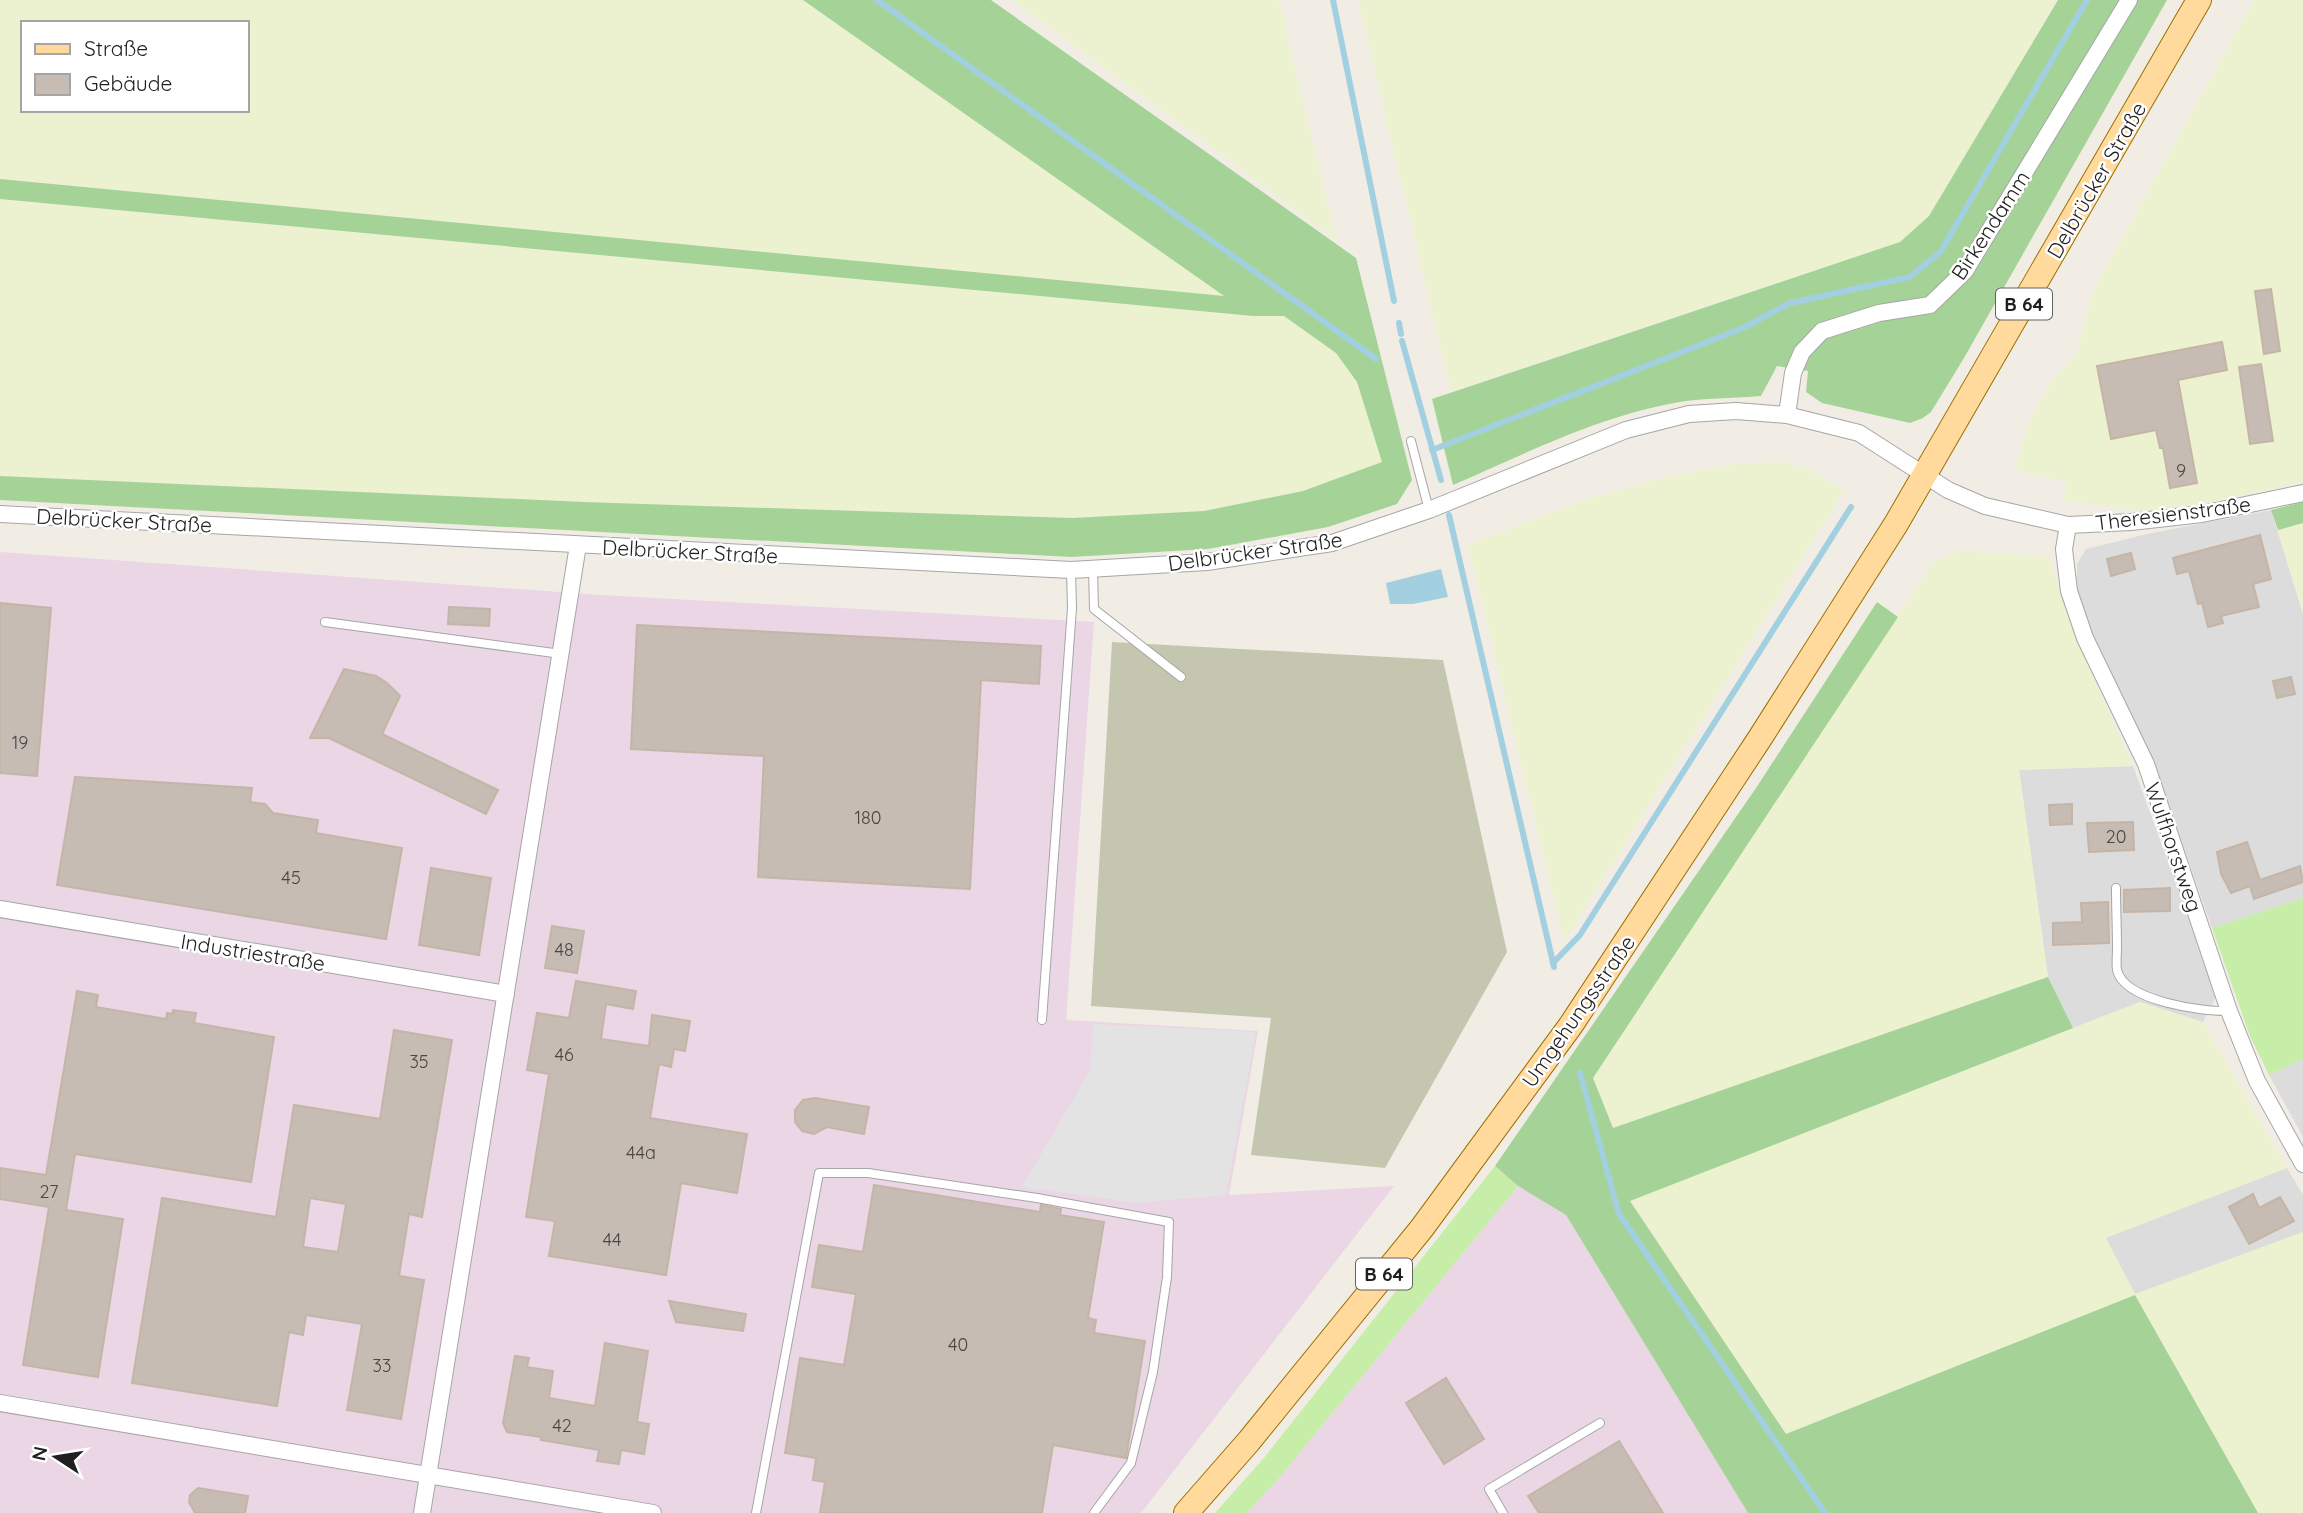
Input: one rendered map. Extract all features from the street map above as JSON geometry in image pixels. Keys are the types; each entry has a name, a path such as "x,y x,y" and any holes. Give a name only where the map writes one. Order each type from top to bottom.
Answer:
{"main road":[{"name":"Delbrücker Straße","path":"1925,476 2199,0"},
{"name":"Umgehungsstraße","path":"1186,1513 1249,1441 1422,1228 1571,1025 1760,738 1925,476"}],"street":[{"name":"Birkendamm","path":"1787,415 1793,373 1802,352 1822,331 1879,313 1930,305 1965,271 2129,0"},
{"name":"Delbrücker Straße","path":"0,513 1071,570 1207,562 1332,543 1429,510 1570,451 1639,426 1689,414 1736,411 1787,415 1858,433 1925,476"},
{"name":"Theresienstraße","path":"1925,476 1948,490 1985,506 2068,525 2131,522 2202,513 2303,492"},
{"name":"Wulfhorstweg","path":"2068,525 2064,549 2069,591 2085,638 2146,764 2229,1011 2257,1082 2303,1164"},
{"path":"422,1513 578,545"},
{"name":"Industriestraße","path":"0,909 506,994"},
{"path":"0,1403 653,1513"}],"lane":[{"path":"1411,441 1429,510"},
{"path":"1093,569 1094,609 1181,677"},
{"path":"1042,1020 1072,608 1071,570"},
{"path":"325,622 561,654"},
{"path":"2116,888 2117,972 2127,986 2145,995 2183,1007 2209,1012 2229,1011"},
{"path":"755,1513 819,1173 868,1173 1024,1196 1169,1222 1167,1277 1153,1372 1130,1463 1094,1513"},
{"path":"1503,1513 1489,1489 1600,1423"}],"shaded area":[{"path":"0,0 803,0 1226,297 0,179"},
{"path":"1013,0 1279,0 1336,240"},
{"path":"1358,0 2057,0 1929,217 1900,242 1451,391"},
{"path":"2254,0 2303,0 2303,482 2164,510 2130,510 2062,500 2068,482 2015,470 2030,419 2053,379 2076,355 2092,293"},
{"path":"0,199 1253,316 1284,316 1336,353 1357,382 1383,462 1303,491 1204,511 1073,518 584,502 0,476"},
{"path":"1781,462 1809,469 1844,491 1564,941 1468,545 1581,501 1659,479 1734,464"},
{"path":"2271,510 2303,614 2303,898 2212,928 2153,760 2094,638 2077,592 2077,564 2086,549"},
{"path":"2303,523 2303,614 2278,530"},
{"path":"1958,551 2049,557 2078,643 2133,766 2019,770 2048,977 1613,1128 1593,1078 1934,561"},
{"path":"0,552 601,595 1094,622 1066,1020 1258,1031 1229,1195 1394,1186 1141,1513 0,1513"},
{"path":"1112,642 1443,660 1507,952 1385,1168 1251,1155 1271,1018 1091,1006"},
{"path":"2133,766 2217,995 2203,1022 2140,1002 2073,1028 2048,977 2019,770"},
{"path":"2140,1002 2203,1022 2287,1168 2106,1238 2135,1294 2303,1232 2303,1513 2258,1513 2135,1295 1786,1434 1630,1200"},
{"path":"1093,1024 1256,1032 1226,1195 1136,1203 1022,1187 1090,1070"},
{"path":"2303,1059 2303,1137 2269,1075"},
{"path":"2287,1168 2303,1195 2303,1232 2135,1295 2105,1237"},
{"path":"1518,1186 1566,1215 1748,1513 1247,1513 1280,1477"}],"green space":[{"path":"803,0 991,0 1356,258 1412,480 1397,504 1328,527 1208,549 1071,557 0,500 0,476 584,502 1073,518 1204,511 1303,491 1382,462 1357,382 1336,353 1284,316 1253,316 0,199 0,179 1224,296"},
{"path":"2058,0 2167,0 1931,412 1910,423 1822,403 1806,392 1808,371 1777,366 1761,396 1686,401 1626,415 1567,435 1453,485 1432,399 1900,242 1929,216"},
{"path":"2303,502 2303,523 2278,530 2271,510"},
{"path":"1877,602 1898,617 1593,1078 1613,1128 2048,977 2073,1028 1630,1201 1786,1434 2135,1295 2258,1513 1748,1513 1566,1215 1518,1186 1495,1166 1756,788"},
{"path":"2303,898 2303,1059 2269,1075 2250,1036 2212,928"},
{"path":"1495,1166 1518,1186 1280,1477 1247,1513 1215,1513 1263,1459"}],"water":[{"path":"1441,569 1448,597 1413,604 1390,604 1386,583"}],"building":[{"path":"2271,289 2280,351 2264,354 2255,291"},
{"path":"2222,342 2227,370 2178,380 2197,483 2170,488 2163,448 2160,448 2156,430 2111,439 2097,366"},
{"path":"2261,364 2273,441 2250,444 2239,367"},
{"path":"2260,535 2271,579 2253,584 2259,607 2221,616 2223,623 2208,627 2189,571 2177,574 2173,558"},
{"path":"2131,553 2135,569 2111,576 2107,559"},
{"path":"0,603 51,608 37,776 0,773"},
{"path":"449,607 490,609 489,626 448,624"},
{"path":"637,625 1041,646 1039,684 981,680 970,889 758,877 764,756 631,749"},
{"path":"344,669 376,676 400,696 382,734 498,790 486,814 329,738 310,738"},
{"path":"2291,677 2295,694 2277,698 2273,681"},
{"path":"75,777 252,788 250,802 265,804 273,813 318,820 316,833 402,848 386,939 57,885"},
{"path":"2072,804 2072,824 2050,825 2049,805"},
{"path":"2133,822 2134,850 2089,852 2087,823"},
{"path":"2247,842 2260,880 2300,866 2303,882 2254,899 2250,886 2231,893 2221,874 2217,852"},
{"path":"431,868 491,878 479,955 419,945"},
{"path":"2170,888 2170,911 2124,912 2124,890"},
{"path":"2108,902 2109,943 2053,945 2053,923 2082,922 2081,903"},
{"path":"552,926 584,931 577,973 545,968"},
{"path":"576,981 636,991 633,1009 606,1004 601,1039 649,1046 652,1015 690,1021 685,1051 674,1049 671,1067 659,1064 650,1118 747,1134 737,1193 681,1183 666,1275 549,1256 555,1221 526,1217 549,1074 527,1070 537,1013 569,1018"},
{"path":"77,991 98,995 96,1007 166,1019 167,1013 172,1014 173,1010 196,1013 194,1023 274,1037 251,1182 75,1154 66,1210 123,1219 98,1377 23,1365 49,1207 0,1199 0,1168 46,1175"},
{"path":"394,1030 452,1040 422,1217 409,1214 399,1276 424,1280 401,1419 347,1410 362,1324 306,1315 303,1335 289,1332 277,1406 132,1383 162,1198 276,1217 294,1105 380,1119","holes":["310,1198 346,1204 338,1252 303,1247"]},
{"path":"815,1098 869,1107 864,1134 827,1127 814,1134 802,1131 795,1122 795,1110 803,1100"},
{"path":"874,1185 1040,1212 1041,1205 1061,1209 1060,1215 1104,1222 1088,1318 1096,1320 1094,1333 1145,1341 1126,1458 1053,1445 1042,1513 820,1513 825,1482 813,1480 816,1458 785,1453 800,1358 844,1365 856,1294 812,1287 819,1245 863,1252"},
{"path":"2253,1194 2259,1208 2280,1197 2294,1221 2249,1244 2229,1207"},
{"path":"669,1301 746,1314 743,1331 676,1322"},
{"path":"605,1343 648,1351 637,1422 649,1424 644,1454 621,1450 619,1464 597,1461 599,1450 507,1432 503,1423 515,1356 529,1358 527,1367 553,1371 549,1398 595,1406"},
{"path":"1446,1378 1484,1439 1444,1464 1406,1403"},
{"path":"1619,1441 1663,1513 1539,1513 1528,1496"},
{"path":"198,1488 248,1496 245,1513 195,1513 189,1502 190,1495"}],"waterway":[{"path":"877,0 1376,359"},
{"path":"1333,0 1394,301"},
{"path":"1432,450 1743,328 1790,303 1910,277 1941,251 2087,0"},
{"path":"1399,323 1401,334"},
{"path":"1402,341 1441,480"},
{"path":"1553,963 1580,935 1851,507"},
{"path":"1449,515 1554,967"},
{"path":"1580,1073 1619,1214 1825,1513"}]}
